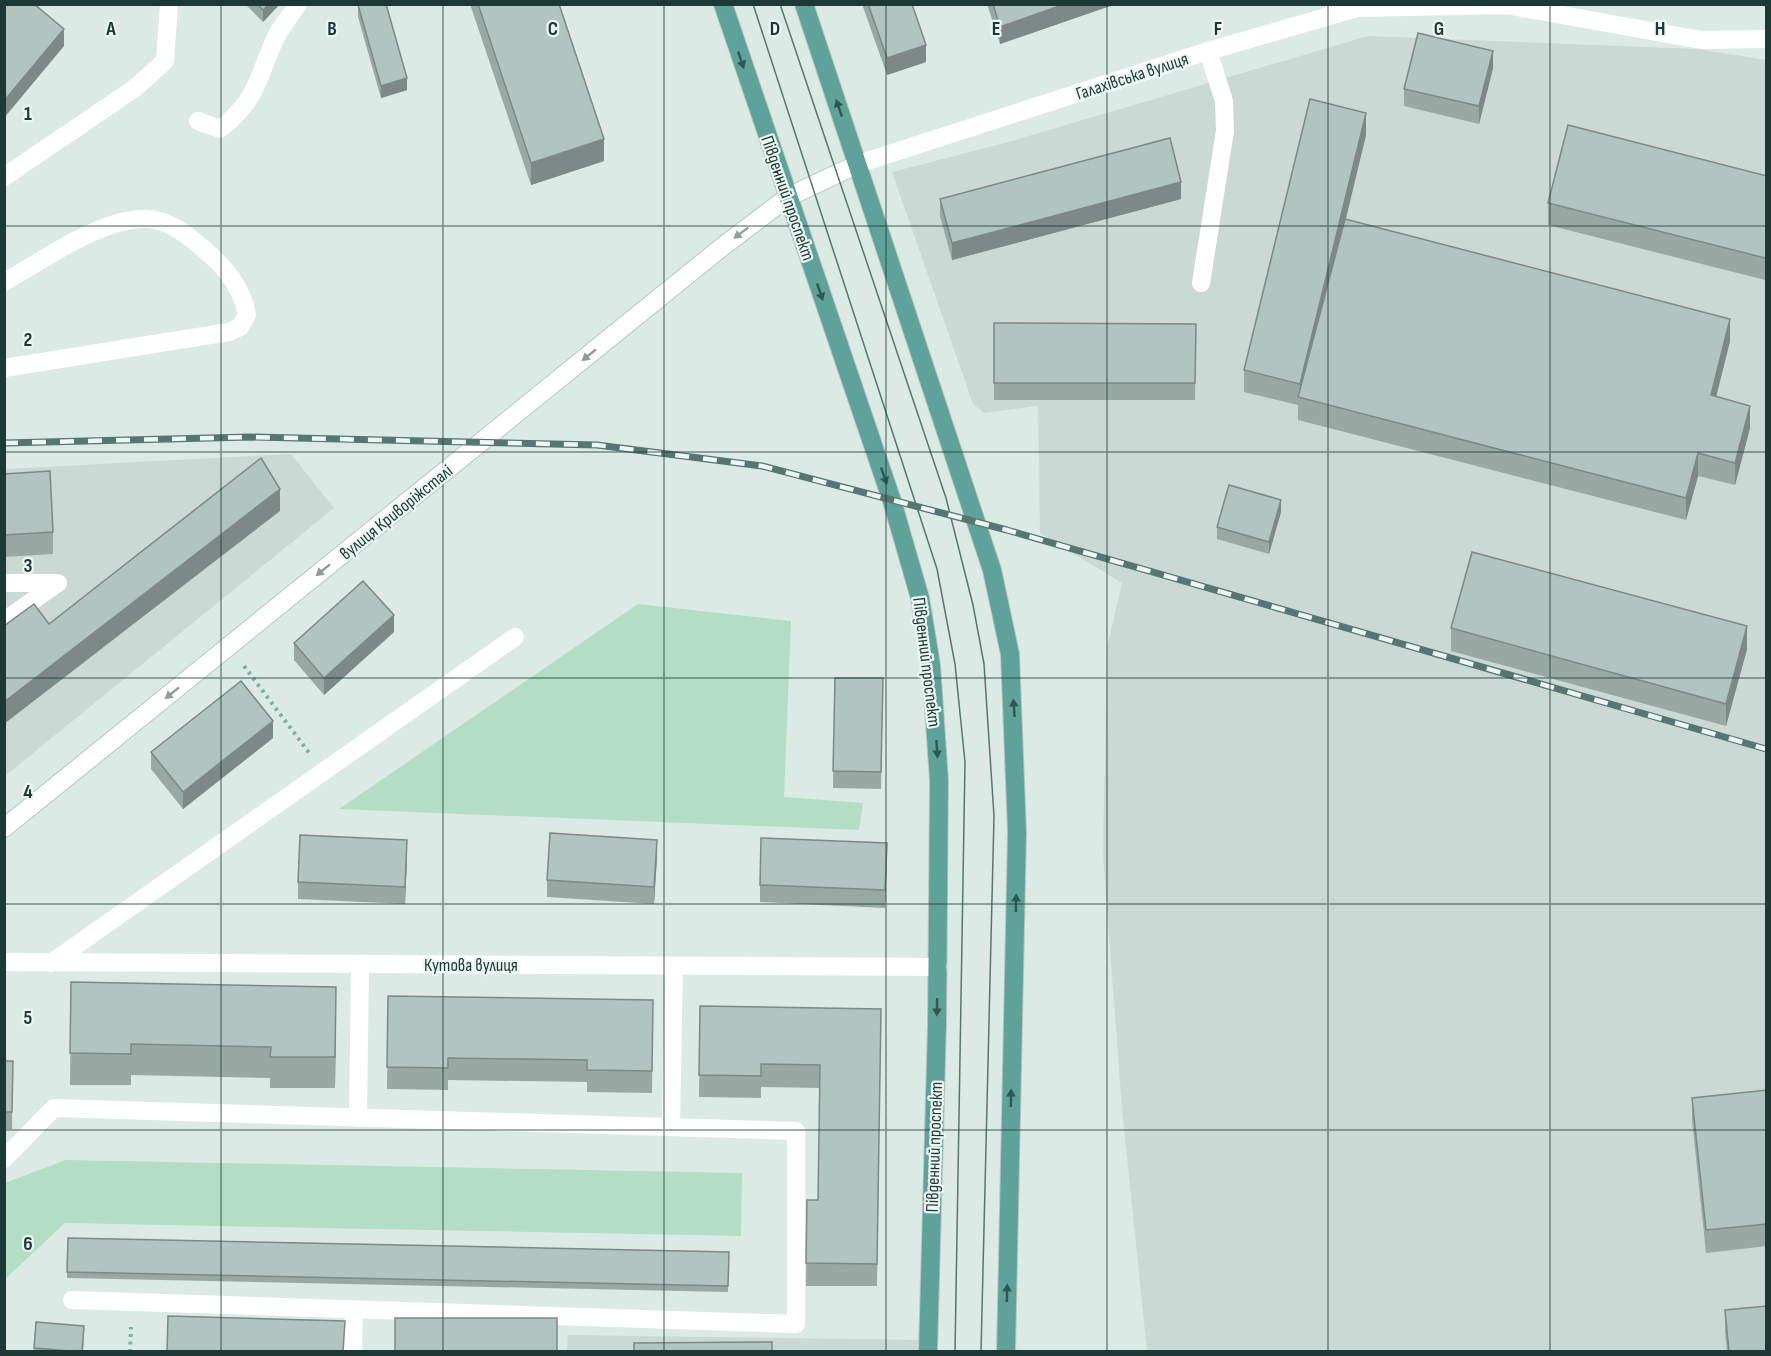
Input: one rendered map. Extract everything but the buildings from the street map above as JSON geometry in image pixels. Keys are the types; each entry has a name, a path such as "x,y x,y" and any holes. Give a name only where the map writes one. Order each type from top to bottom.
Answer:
{"main road":[{"name":"Південний проспект","path":"723,4 892,501 920,598 931,665 939,780 938,967 928,1352"},
{"path":"804,4 992,570 1010,654 1017,832 1006,1352"}],"street":[{"path":"4,177 135,88 165,61 169,4"},
{"path":"198,121 220,129 237,115 259,83 275,38 298,4"},
{"name":"Галахівська вулиця","path":"788,197 858,164 1208,51 1357,8 1506,5 1701,40 1767,39"},
{"path":"1201,283 1225,131 1224,100 1208,51"},
{"name":"вулиця Криворіжсталі","path":"4,828 788,197"},
{"path":"4,282 81,238 114,225 143,218 171,225 224,267 243,296 247,315 240,327 229,332 4,368"},
{"path":"4,583 58,583 4,621"},
{"path":"51,963 515,637"},
{"name":"Кутова вулиця","path":"4,962 938,967"},
{"path":"358,1118 360,964"},
{"path":"671,1127 674,966"},
{"path":"4,1159 54,1108 796,1131 796,1324 72,1300"},
{"path":"353,1352 354,1310"}],"path":[{"path":"230,646 323,772"}],"shaded area":[{"path":"1368,36 1698,49 1766,60 1766,1351 1147,1351 1122,1109 1103,856 1107,648 1122,583 1040,533 1038,406 984,413 973,404 892,172 1005,143"},
{"path":"291,454 334,508 5,776 5,469"},
{"path":"568,1335 928,1340 928,1352 567,1352"}],"green space":[{"path":"638,604 791,621 784,797 863,803 859,830 339,809"},
{"path":"66,1160 742,1173 741,1236 65,1223 5,1279 5,1183"}],"tram line":[{"path":"753,4 937,569 955,664 965,762 955,1352"},
{"path":"780,4 946,498 973,605 984,664 994,816 981,1352"}],"railway":[{"path":"4,443 250,437 597,445 762,466 1007,530 1766,749"}]}
